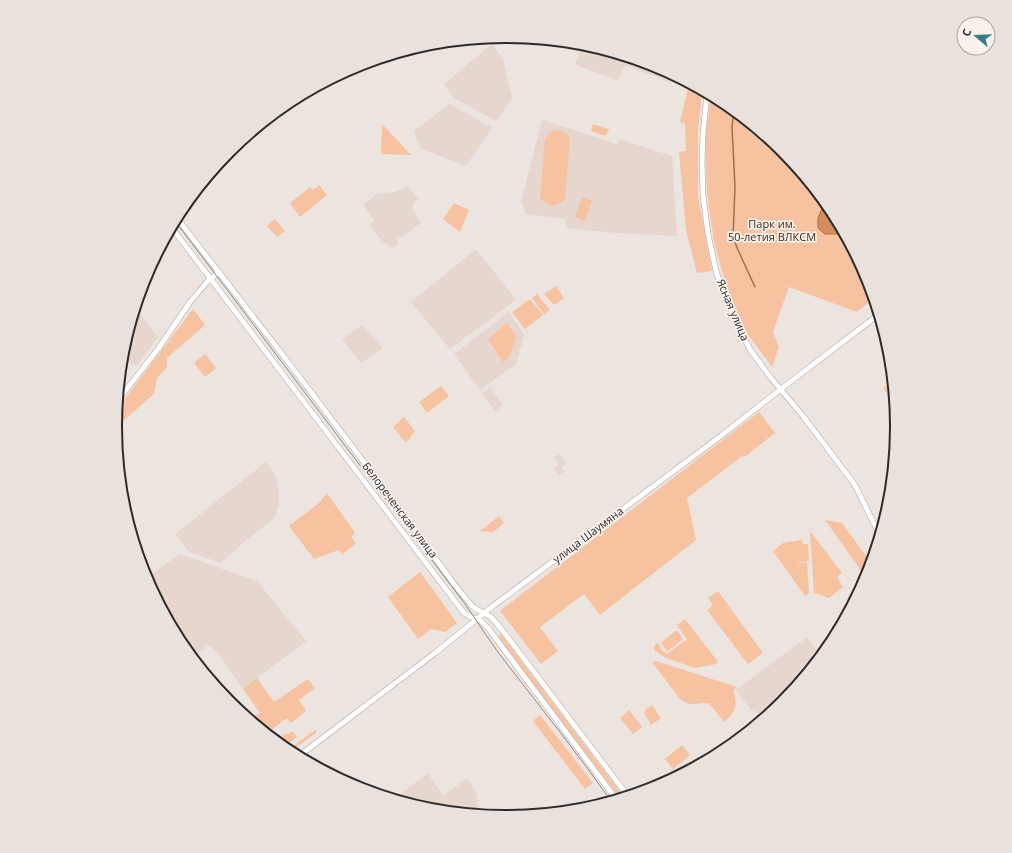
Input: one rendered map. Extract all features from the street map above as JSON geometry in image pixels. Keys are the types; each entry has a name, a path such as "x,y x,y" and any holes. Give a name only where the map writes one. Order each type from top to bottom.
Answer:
{"street":[{"name":"Ясная улица","path":"706,100 702,162 703,196 708,234 716,271 724,294 751,351 771,378 803,416 855,486 876,526"},
{"name":"Белореченская улица","path":"181,223 392,499 454,584 473,607 491,617 503,631 624,791"},
{"name":"Белореченская улица","path":"175,233 464,613 483,622 488,628 613,795"},
{"path":"124,392 158,349 190,302 207,282 219,272"},
{"name":"улица Шаумяна","path":"304,752 874,318"}],"shaded area":[{"path":"492,44 503,59 512,99 496,121 454,98 444,84"},
{"path":"581,50 629,63 670,80 669,82 625,65 618,80 575,65"},
{"path":"450,104 492,128 466,166 420,148 414,131"},
{"path":"542,120 617,144 619,139 672,156 677,236 617,233 567,228 566,219 526,214 521,202"},
{"path":"408,186 418,199 413,202 413,211 421,223 397,240 399,243 392,248 381,240 371,227 371,223 375,222 363,204 377,194 398,191"},
{"path":"822,209 837,234 825,234 818,228 818,218"},
{"path":"476,249 516,300 450,349 411,302"},
{"path":"509,312 524,335 516,364 480,390 454,354"},
{"path":"140,313 158,337 137,366 129,361"},
{"path":"362,325 383,348 361,363 342,339"},
{"path":"490,387 503,405 495,411 482,393"},
{"path":"559,454 566,463 561,467 565,471 559,475 554,469 559,464 554,458"},
{"path":"266,462 275,474 279,493 279,505 276,515 272,520 221,563 189,552 175,534"},
{"path":"180,554 257,581 306,641 243,689 218,653 209,645 197,654 174,618 152,574"},
{"path":"807,637 817,651 777,698 760,714 751,710 736,690"},
{"path":"428,773 443,796 467,778 476,791 479,809 431,803 399,795"}],"green space":[{"path":"688,89 701,96 698,130 698,196 712,271 697,273 686,230 679,152 686,151 685,124 680,122"},
{"name":"Парк им. 50-летия ВЛКСМ","path":"710,102 739,122 777,155 825,213 850,257 869,302 857,312 789,287 773,332 779,347 772,367 744,329 727,290 714,241 707,194 705,140"},
{"path":"382,124 411,155 381,154"},
{"path":"593,124 609,129 606,136 591,131"},
{"path":"555,130 564,132 570,139 565,199 559,204 552,205 545,203 540,197 545,139 549,133"},
{"path":"319,185 327,195 300,217 290,203 310,187 313,190"},
{"path":"582,197 592,201 585,221 575,217"},
{"path":"454,203 469,210 460,232 443,219"},
{"path":"275,219 285,231 277,237 267,226"},
{"path":"556,286 564,298 554,305 544,294"},
{"path":"537,294 550,310 544,314 532,298"},
{"path":"530,299 543,315 525,329 512,312"},
{"path":"193,309 205,325 167,358 167,368 157,378 154,394 122,422 123,401"},
{"path":"507,323 516,336 509,358 503,362 488,339"},
{"path":"205,354 216,368 205,377 194,363"},
{"path":"887,385 888,395 883,388"},
{"path":"441,386 449,396 427,413 419,402"},
{"path":"759,412 775,433 746,456 741,457 687,498 696,540 600,615 584,594 540,627 558,651 541,664 500,611"},
{"path":"404,417 415,431 406,443 393,427"},
{"path":"327,493 355,533 351,537 356,543 342,555 339,550 314,559 289,526 319,503"},
{"path":"499,516 504,523 493,532 480,531"},
{"path":"825,520 842,523 866,557 861,571"},
{"path":"810,531 842,573 837,577 843,587 829,598 814,593"},
{"path":"802,540 803,546 803,544 808,544 809,561 799,563 797,555 799,564 807,562 809,593 805,596 773,551 783,543"},
{"path":"420,572 457,623 445,632 431,629 418,639 388,597"},
{"path":"718,591 763,653 748,664 707,610 713,605 708,598"},
{"path":"685,619 718,662 716,664 695,668 666,658 654,650 654,646 658,643 662,650 667,654 687,639 677,625"},
{"path":"675,631 678,631 683,639 667,651 661,643"},
{"path":"501,634 621,792 617,794 497,637"},
{"path":"656,661 737,687 733,691 736,704 731,715 724,722 709,703 692,704 680,699 652,662"},
{"path":"257,678 274,702 308,679 315,688 299,700 306,711 291,723 287,718 271,730 255,716 260,713 243,689"},
{"path":"652,705 661,718 651,725 644,713 646,709"},
{"path":"629,710 642,727 633,734 620,718"},
{"path":"540,715 593,783 585,789 533,721"},
{"path":"315,730 317,732 296,747 294,746"},
{"path":"293,732 297,737 290,743 281,737 285,734"},
{"path":"682,745 690,755 673,769 665,759"}],"waterway":[{"path":"733,118 732,126 735,187 733,237 755,287"}],"tram line":[{"path":"179,226 465,604 501,657 573,749 608,796"}]}
